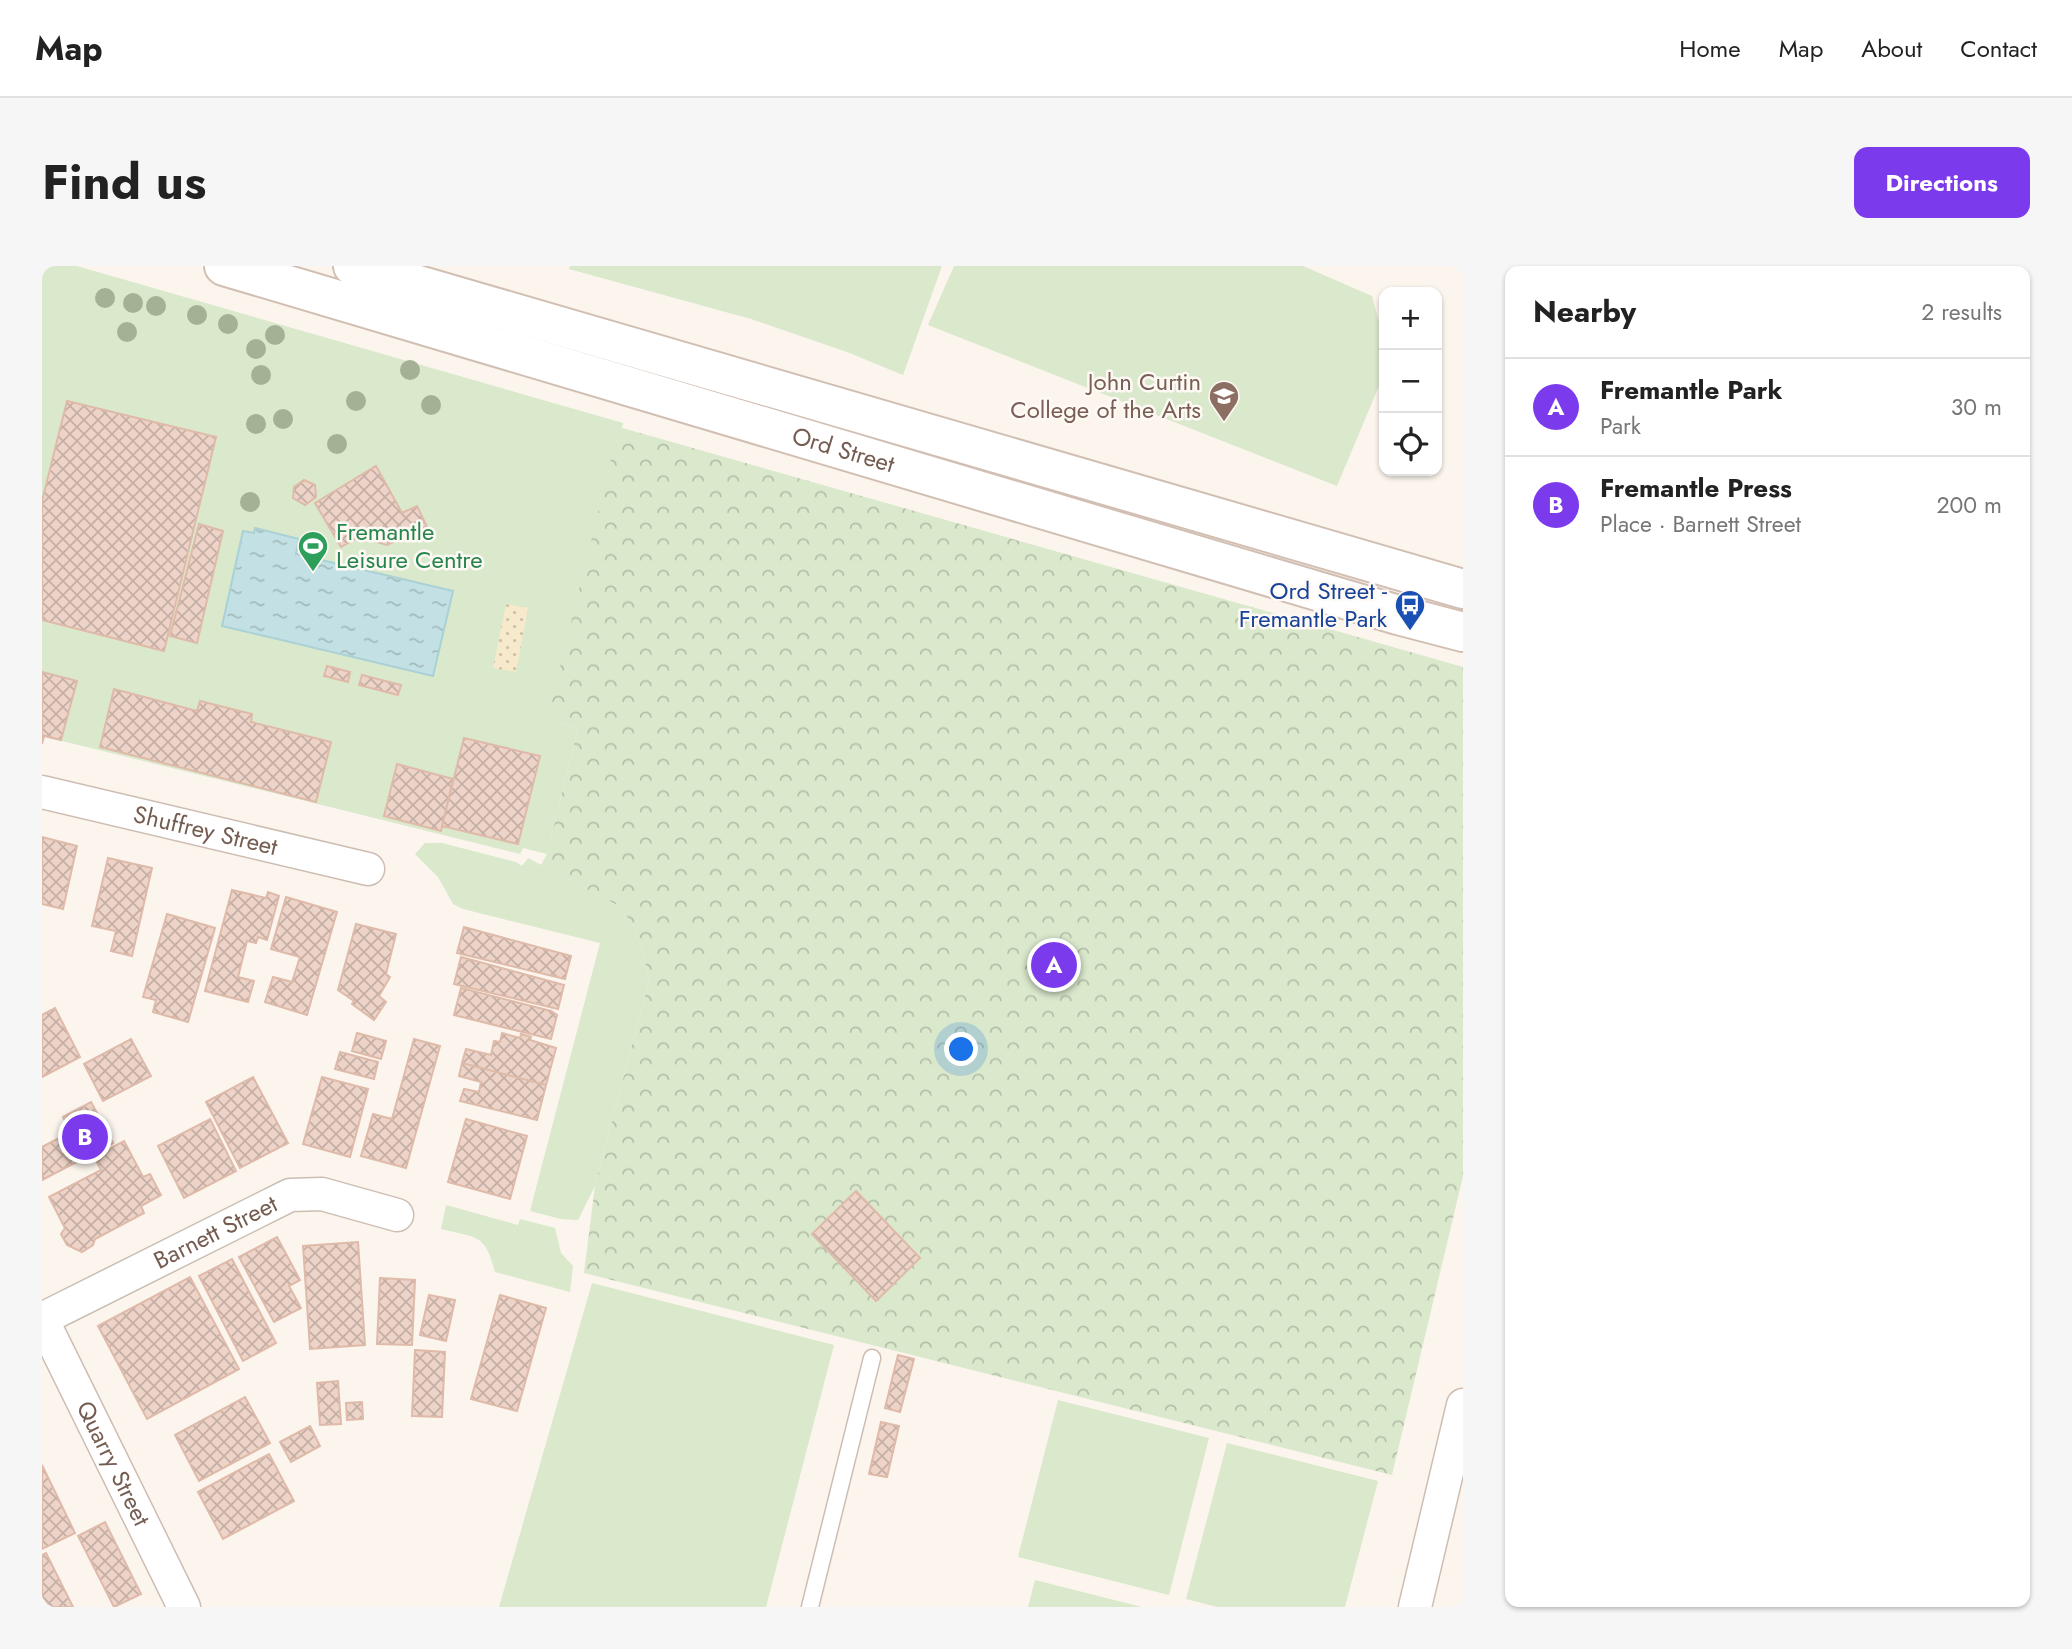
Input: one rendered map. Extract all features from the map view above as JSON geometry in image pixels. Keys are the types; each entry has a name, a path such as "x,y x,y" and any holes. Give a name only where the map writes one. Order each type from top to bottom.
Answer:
{"main road":[{"name":"Ord Street","path":"224,266 1398,615 1463,632"},
{"name":"Ord Street","path":"353,266 1463,589"}],"street":[{"name":"Shuffrey Street","path":"42,792 368,869"},
{"name":"Barnett Street","path":"42,1319 290,1195 322,1194 397,1215"},
{"name":"Quarry Street","path":"42,1319 184,1607"},
{"path":"1415,1607 1463,1405"}],"lane":[{"path":"810,1607 872,1359"}],"green space":[{"name":"Fremantle Leisure Centre","path":"42,266 77,266 623,423 551,721 578,728 547,854 523,848 520,854 42,736"},
{"path":"570,266 942,266 903,375 847,352 751,319 569,269"},
{"name":"John Curtin College of the Arts","path":"954,266 1303,266 1372,296 1379,322 1379,386 1337,486 928,325"},
{"path":"619,427 1463,667 1463,1176 1392,1475 584,1273 595,1186 649,981 642,948 633,925 619,906 541,865 547,854 578,728 547,720"},
{"path":"425,843 442,843 516,862 522,866 528,858 619,906 633,925 642,948 649,981 595,1186 578,1220 561,1219 530,1211 600,943 463,909 453,904 438,877 415,854"},
{"path":"446,1205 518,1225 520,1219 555,1228 561,1253 573,1266 570,1292 495,1272 487,1250 478,1239 441,1229"},
{"path":"592,1283 834,1345 766,1607 499,1607"},
{"path":"1058,1400 1209,1438 1169,1595 1018,1557"},
{"path":"1227,1443 1378,1481 1345,1607 1217,1607 1186,1599"},
{"path":"1035,1580 1142,1607 1028,1607"}],"sand":[{"path":"506,604 528,608 516,672 493,668"}],"water":[{"path":"255,528 299,539 296,554 453,591 433,676 222,626 243,531 254,533"}],"building":[{"path":"67,401 216,437 164,651 42,620 42,501"},
{"path":"376,466 402,513 417,506 430,533 416,541 410,534 387,545 376,542 369,531 341,547 315,503"},
{"path":"304,480 315,485 316,497 305,505 293,498 294,487"},
{"path":"199,524 223,531 197,643 170,636"},
{"path":"327,666 350,672 348,682 324,676"},
{"path":"42,672 77,681 61,740 44,736 42,744"},
{"path":"42,672 77,681 61,740 42,735"},
{"path":"362,675 401,685 398,695 359,685"},
{"path":"114,689 197,711 200,701 252,714 251,722 331,742 316,802 100,747"},
{"path":"464,738 540,756 518,844 442,826"},
{"path":"397,764 453,779 441,831 384,816"},
{"path":"42,837 77,846 63,909 42,904"},
{"path":"108,858 152,868 132,956 111,951 116,931 92,926"},
{"path":"232,890 266,898 268,892 279,896 267,940 258,937 256,943 247,941 238,977 254,981 248,1002 205,991"},
{"path":"286,897 337,912 307,1015 265,1002 273,977 292,982 300,957 271,949"},
{"path":"167,914 215,928 188,1022 153,1012 156,1000 143,997"},
{"path":"356,924 396,934 386,974 390,977 379,996 386,1002 374,1020 338,990"},
{"path":"464,927 571,956 565,979 457,953"},
{"path":"461,957 564,985 558,1009 454,984"},
{"path":"461,988 551,1011 557,1015 551,1039 454,1015"},
{"path":"55,1008 80,1057 42,1077 42,1015"},
{"path":"357,1033 386,1041 381,1059 352,1051"},
{"path":"502,1033 520,1038 521,1034 531,1037 530,1040 556,1048 546,1085 462,1063 466,1049 491,1055 494,1041 500,1042"},
{"path":"131,1039 151,1076 103,1101 84,1064"},
{"path":"414,1039 440,1046 406,1168 361,1156 373,1114 392,1119"},
{"path":"340,1052 378,1062 374,1079 335,1069"},
{"path":"462,1063 546,1085 537,1120 460,1101 464,1089 479,1092 481,1082 459,1076"},
{"path":"253,1077 288,1143 240,1168 206,1102"},
{"path":"322,1077 368,1089 350,1157 303,1144"},
{"path":"91,1102 113,1143 42,1180 42,1147 71,1132 63,1117"},
{"path":"210,1119 236,1171 184,1198 158,1146"},
{"path":"466,1119 527,1136 510,1199 448,1182"},
{"path":"124,1141 143,1177 150,1174 161,1195 141,1206 144,1213 95,1239 93,1245 82,1252 67,1245 61,1234 65,1228 49,1197 101,1170 94,1157"},
{"path":"856,1191 920,1258 876,1301 812,1234"},
{"path":"277,1237 300,1280 289,1286 301,1308 274,1322 239,1257"},
{"path":"358,1242 365,1345 310,1349 303,1246"},
{"path":"232,1259 276,1343 243,1361 199,1276"},
{"path":"190,1277 239,1369 147,1419 98,1326"},
{"path":"380,1278 415,1280 412,1345 377,1344"},
{"path":"429,1295 455,1300 446,1341 420,1335"},
{"path":"500,1295 546,1308 517,1411 471,1399"},
{"path":"415,1350 445,1352 442,1417 412,1416"},
{"path":"898,1355 914,1359 900,1412 885,1408"},
{"path":"338,1381 341,1424 320,1425 317,1383"},
{"path":"245,1397 270,1443 199,1481 175,1435"},
{"path":"362,1402 363,1419 347,1420 346,1403"},
{"path":"881,1422 899,1426 887,1477 869,1474"},
{"path":"310,1426 320,1446 291,1462 280,1442"},
{"path":"269,1454 294,1501 223,1539 198,1492"},
{"path":"42,1465 75,1533 42,1549"},
{"path":"105,1522 141,1594 114,1607 78,1536"},
{"path":"46,1553 73,1607 42,1607 42,1555"}],"place":[{"name":"John Curtin College of the Arts","path":"1224,423"},
{"name":"Fremantle Leisure Centre","path":"313,573"},
{"name":"Ord Street - Fremantle Park","path":"1410,632"},
{"name":"Fremantle Park","path":"1054,965"},
{"name":"Fremantle Press","path":"85,1137"}]}
